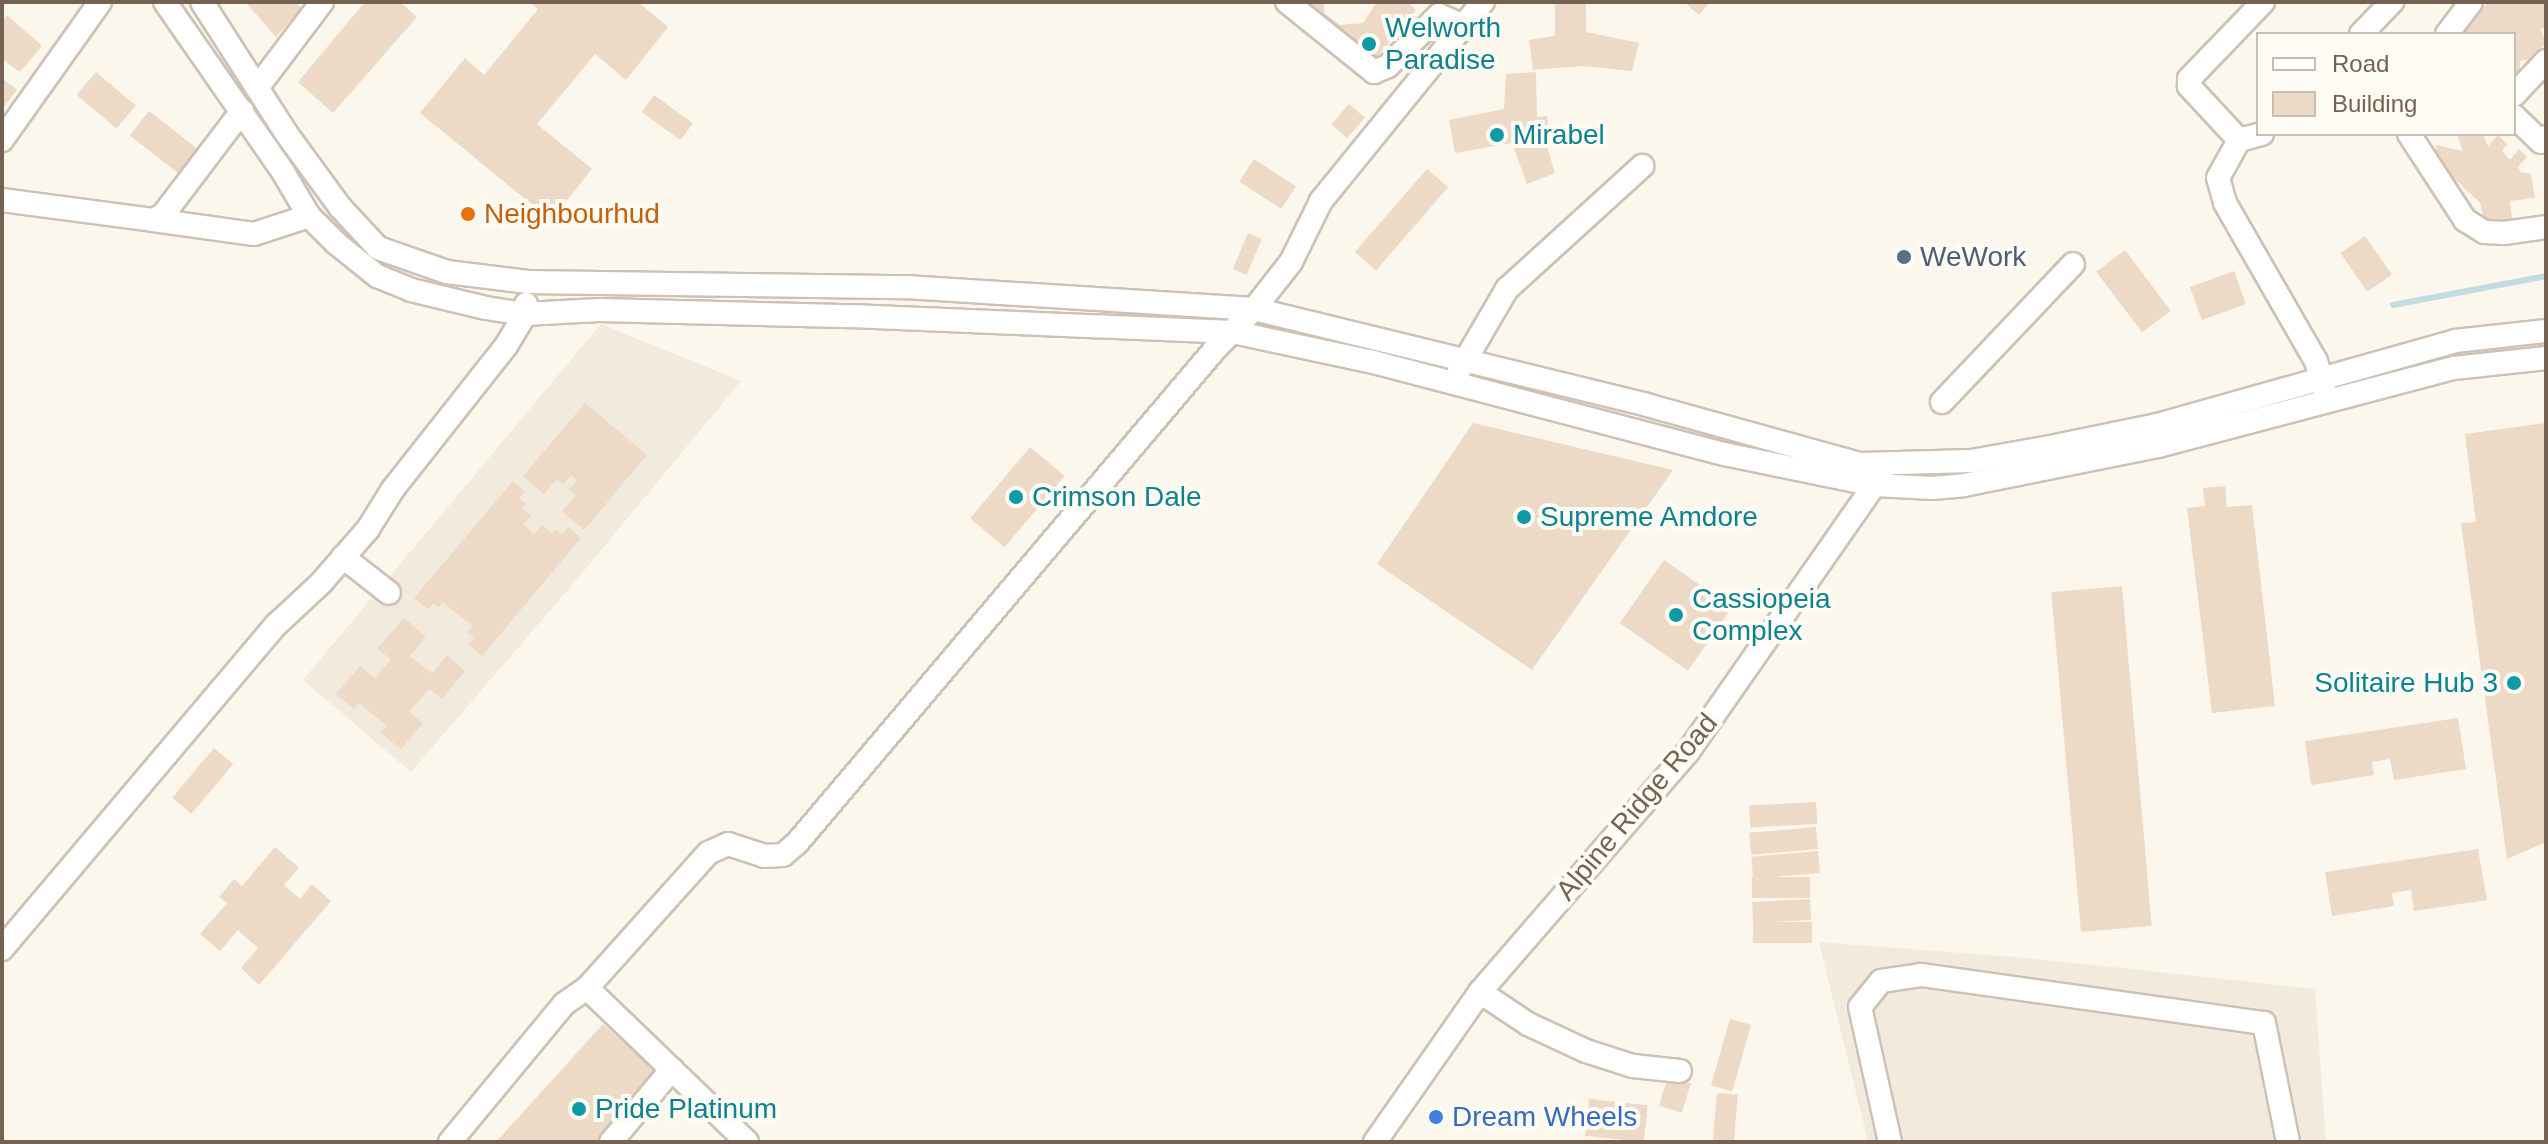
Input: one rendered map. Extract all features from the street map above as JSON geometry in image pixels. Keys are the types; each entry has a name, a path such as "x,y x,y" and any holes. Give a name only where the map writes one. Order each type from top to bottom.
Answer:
{"street":[{"path":"2,140 100,2"},
{"path":"165,2 242,111 309,216 377,276 425,294 525,314 599,310 851,316 1233,332 1454,383 1724,454 1875,485 1932,488 1978,483 2158,446 2325,390 2455,341 2546,331"},
{"path":"202,2 340,207 378,248 447,272 528,282 906,287 1254,309 1464,359 1860,464 1971,461 2325,390 2454,368 2546,358"},
{"path":"257,88 322,2"},
{"path":"1287,2 1374,72 1388,66 1439,15 1464,26"},
{"path":"450,1142 564,1004 587,988 708,853 728,844 764,856 783,855 797,843 1254,309 1291,262 1321,201 1483,2"},
{"path":"2239,140 2189,86 2189,79 2263,2"},
{"path":"2363,32 2392,2"},
{"path":"2448,32 2471,2"},
{"path":"2516,93 2546,61"},
{"path":"153,220 163,215 242,111"},
{"path":"2516,118 2544,145"},
{"path":"2256,136 2239,140 2218,178 2225,203 2316,361 2325,390"},
{"path":"2410,136 2465,220 2484,232 2504,233 2546,227"},
{"path":"1454,383 1464,359 1507,289 1642,166"},
{"path":"2,200 254,234 309,216"},
{"path":"1942,402 2073,264"},
{"path":"2,949 276,625 343,557 473,390 525,314 528,282"},
{"name":"Alpine Ridge Road","path":"1376,1142 1480,992 1688,752 1888,464"},
{"path":"343,557 389,593"},
{"path":"1890,1142 1860,1007 1881,981 1921,975 2264,1023 2288,1142"},
{"path":"587,988 747,1142"},
{"path":"1480,992 1528,1024 1586,1051 1633,1066 1680,1071"},
{"path":"611,1142 672,1069"}],"shaded area":[{"path":"601,324 741,381 578,578 411,772 303,680"},
{"path":"1819,942 2028,958 2315,989 2326,1142 1868,1142"}],"building":[{"path":"250,2 294,2 302,8 276,37 248,5"},
{"path":"365,2 400,2 417,17 333,113 298,82"},
{"path":"529,2 638,2 668,27 626,80 595,54 537,124 592,169 551,220 420,113 465,58 484,75 538,9"},
{"name":"Welworth Paradise","path":"1305,2 1324,2 1324,13 1340,25 1363,23 1377,2 1407,2 1416,10 1372,63"},
{"path":"1555,2 1586,2 1586,32 1639,43 1632,71 1583,66 1533,70 1529,40 1555,36"},
{"path":"1684,2 1710,2 1699,15"},
{"path":"2488,2 2546,2 2546,28 2540,28 2546,42 2532,59 2520,61 2520,72 2516,72 2516,32 2464,32 2463,21 2475,19"},
{"path":"7,15 42,46 20,72 2,59 2,21"},
{"path":"96,72 136,105 117,128 77,95"},
{"name":"Mirabel","path":"1536,72 1537,117 1547,116 1548,126 1541,127 1555,173 1527,184 1512,143 1455,153 1449,120 1504,109 1506,74"},
{"path":"2,78 17,90 2,109"},
{"path":"654,95 693,123 680,140 642,112"},
{"path":"1349,104 1365,118 1347,138 1331,124"},
{"path":"149,111 197,149 178,173 130,135"},
{"path":"2458,136 2484,136 2488,146 2499,136 2507,144 2502,151 2510,160 2519,149 2527,157 2518,167 2521,172 2531,174 2535,198 2510,201 2513,224 2486,226 2480,203 2457,181 2437,170 2436,145 2463,151"},
{"path":"1254,159 1296,186 1281,209 1239,182"},
{"path":"1427,169 1448,187 1376,270 1355,252"},
{"path":"1248,233 1262,239 1247,275 1233,269"},
{"path":"2365,236 2392,275 2367,292 2340,253"},
{"path":"2125,250 2171,311 2142,332 2096,272"},
{"path":"2234,271 2246,304 2202,320 2190,287"},
{"path":"585,403 647,455 584,530 562,511 576,495 569,490 577,480 571,475 563,485 557,479 544,494 523,476"},
{"name":"Supreme Amdore","path":"1473,423 1673,470 1532,670 1377,564"},
{"name":"Solitaire Hub 3","path":"2546,423 2546,842 2507,859 2461,523 2476,522 2465,434"},
{"name":"Crimson Dale","path":"1030,447 1064,476 1005,547 970,518"},
{"path":"513,481 525,491 519,498 526,504 522,509 531,516 523,524 534,534 542,525 552,534 556,529 562,535 568,527 581,538 482,656 468,644 474,638 467,632 472,626 443,602 439,607 434,603 428,609 414,598"},
{"path":"2225,486 2227,507 2252,505 2275,706 2212,713 2187,508 2205,506 2203,488"},
{"name":"Cassiopeia Complex","path":"1664,560 1732,608 1688,671 1620,623"},
{"path":"2122,586 2152,926 2081,932 2051,592"},
{"path":"404,618 426,637 410,656 432,674 447,655 465,671 442,699 429,689 409,712 423,723 401,749 381,733 387,726 359,703 354,709 336,694 360,666 375,678 391,659 377,649"},
{"path":"2458,718 2466,769 2394,780 2390,759 2372,762 2374,775 2311,785 2305,741"},
{"path":"214,748 233,764 191,814 172,798"},
{"path":"1816,802 1817,824 1750,827 1749,806"},
{"path":"1816,827 1818,849 1751,855 1749,833"},
{"path":"275,847 299,868 284,885 300,899 312,884 331,901 259,985 241,968 258,948 238,930 220,951 200,934 227,903 219,897 234,879 242,886"},
{"path":"2478,849 2487,900 2414,911 2411,890 2392,893 2394,906 2332,916 2325,872"},
{"path":"1818,851 1820,873 1753,879 1751,857"},
{"path":"1752,877 1810,877 1810,898 1752,898"},
{"path":"1810,899 1811,920 1753,923 1752,902"},
{"path":"1753,922 1812,922 1812,943 1753,943"},
{"path":"1730,1019 1751,1025 1732,1091 1711,1085"},
{"name":"Pride Platinum","path":"603,1024 661,1076 601,1142 496,1142"},
{"path":"1668,1076 1691,1083 1682,1113 1659,1106"},
{"path":"1717,1093 1738,1095 1734,1142 1713,1142"},
{"path":"1589,1099 1648,1105 1644,1142 1585,1136"}],"waterway":[{"path":"2393,305 2546,276"}],"place":[{"name":"Welworth Paradise","path":"1369,44"},
{"name":"Mirabel","path":"1497,135"},
{"name":"Neighbourhud","path":"468,214"},
{"name":"WeWork","path":"1904,257"},
{"name":"Crimson Dale","path":"1016,497"},
{"name":"Supreme Amdore","path":"1524,517"},
{"name":"Cassiopeia Complex","path":"1676,615"},
{"name":"Solitaire Hub 3","path":"2514,683"},
{"name":"Pride Platinum","path":"579,1109"},
{"name":"Dream Wheels","path":"1436,1117"}]}
